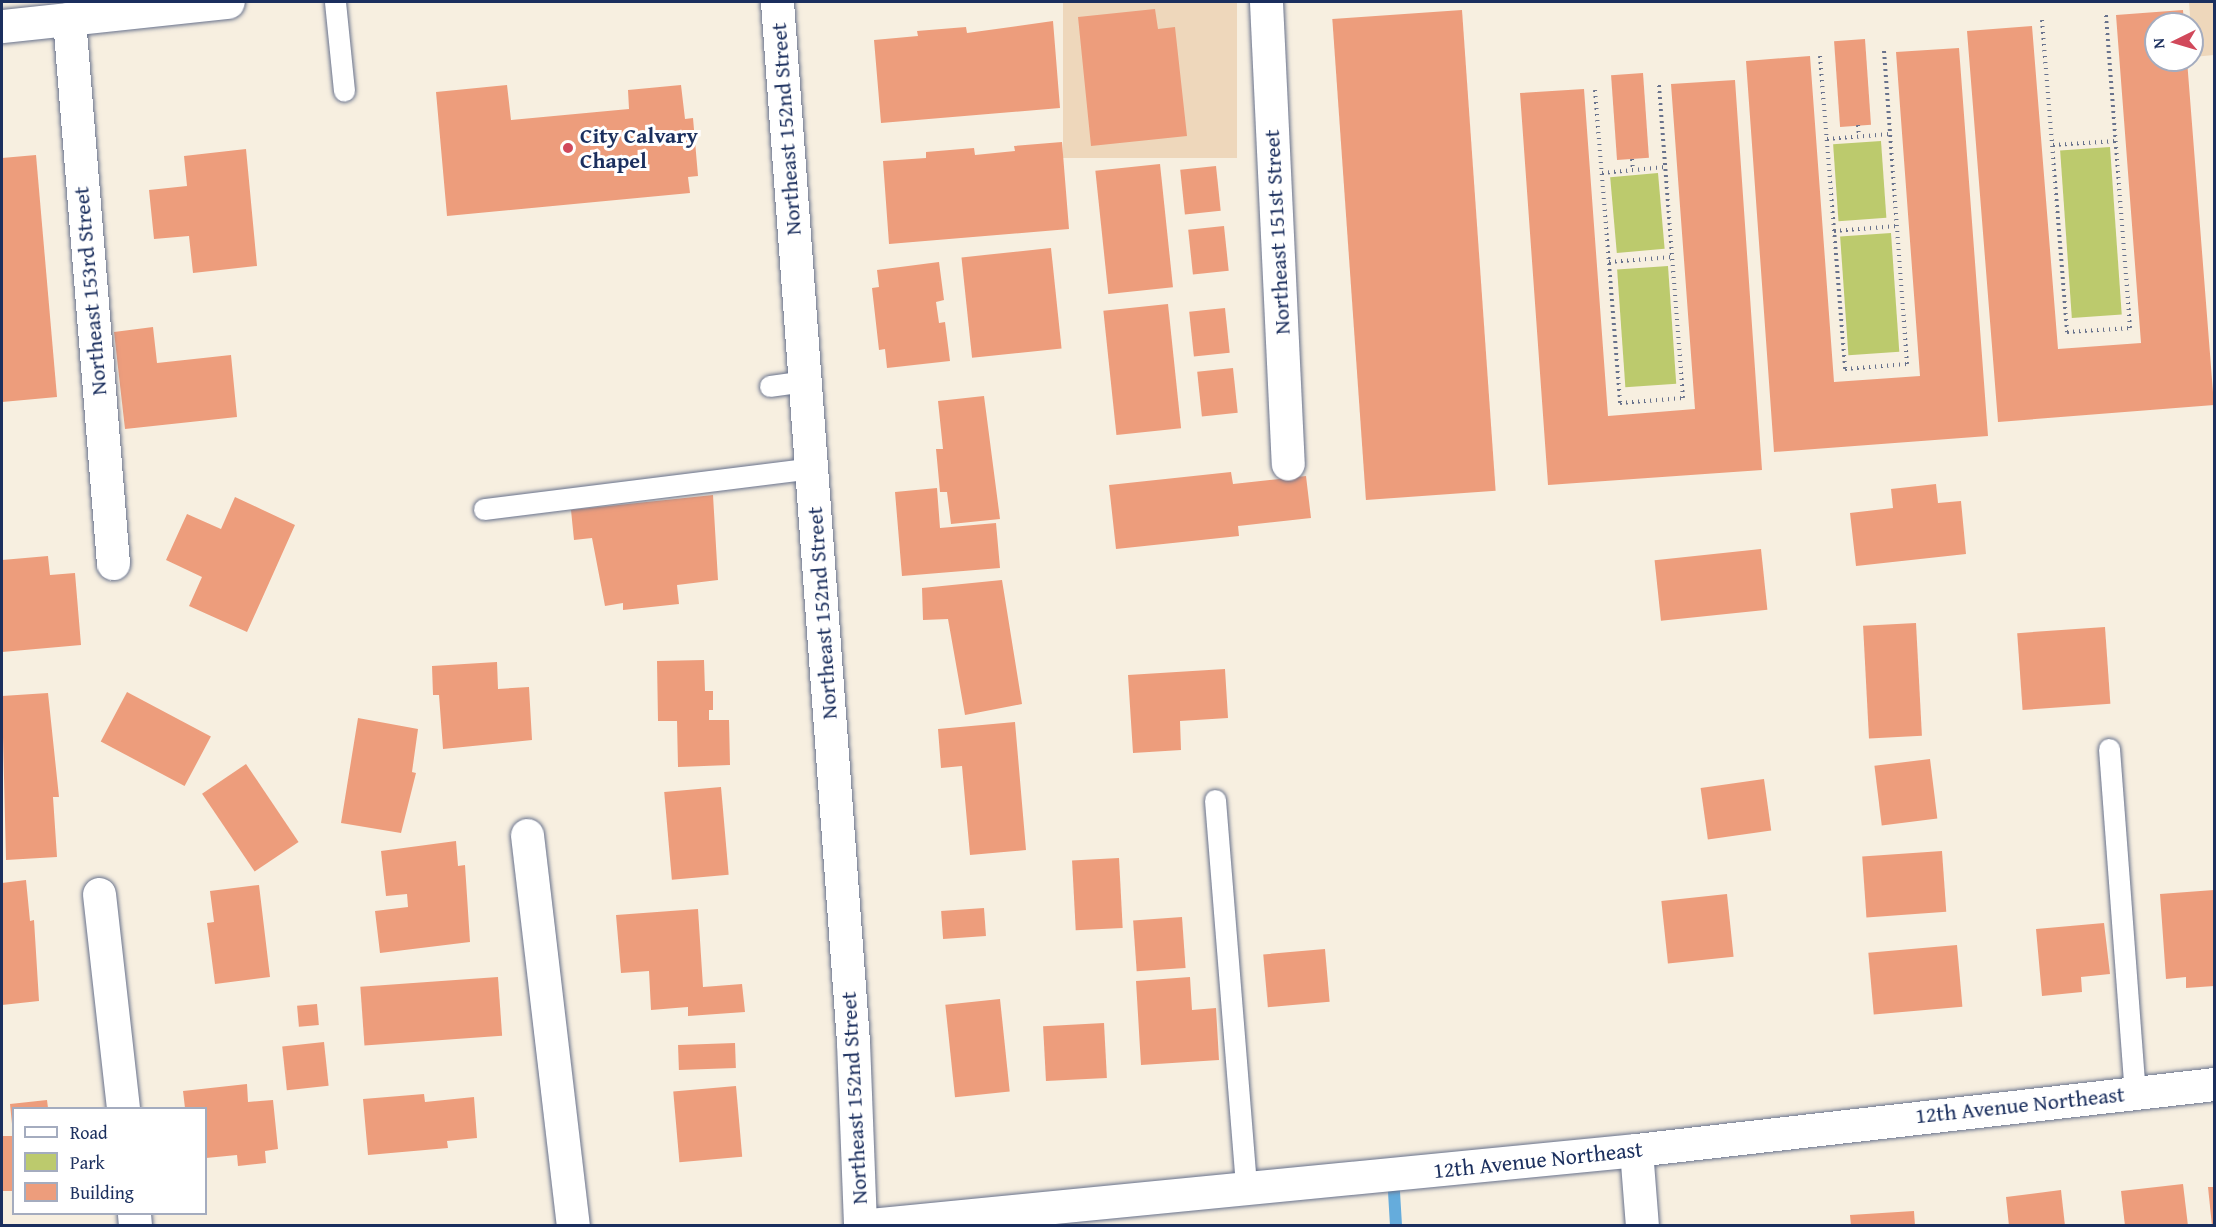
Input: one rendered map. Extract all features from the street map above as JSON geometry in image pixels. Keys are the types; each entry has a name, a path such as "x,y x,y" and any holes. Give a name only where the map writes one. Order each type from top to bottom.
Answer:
{"street":[{"path":"2,26 228,2"},
{"name":"Northeast 152nd Street","path":"777,2 853,1042 860,1225"},
{"name":"Northeast 151st Street","path":"1266,2 1288,463"},
{"name":"Northeast 153rd Street","path":"69,19 113,563"},
{"path":"527,835 573,1226"},
{"path":"99,894 123,1107"},
{"name":"12th Avenue Northeast","path":"860,1225 1636,1150 2214,1084"},
{"path":"1636,1150 1642,1226"}],"lane":[{"path":"335,2 344,91"},
{"path":"770,386 805,381"},
{"path":"484,509 811,468"},
{"path":"2109,749 2135,1092"},
{"path":"1215,800 1246,1187"}],"path":[{"path":"2042,20 2067,332 2130,328 2106,13"},
{"path":"1820,56 1845,369 1907,364 1884,50"},
{"path":"1595,90 1620,403 1683,398 1659,84"},
{"path":"1858,125 1859,136"},
{"path":"1827,139 1890,134"},
{"path":"2053,145 2115,141"},
{"path":"1632,159 1633,170"},
{"path":"1602,173 1665,167"},
{"path":"1834,231 1897,225"},
{"path":"1609,262 1672,257"}],"shaded area":[{"path":"1063,2 1237,2 1237,158 1063,158"},
{"path":"2189,2 2214,2 2214,55 2204,56 2204,12 2190,12"}],"green space":[{"path":"1881,141 1886,218 1838,221 1833,144"},
{"path":"2110,147 2122,315 2072,318 2060,150"},
{"path":"1658,173 1665,249 1617,253 1610,177"},
{"path":"1891,233 1899,352 1848,355 1840,237"},
{"path":"1668,266 1676,384 1625,387 1617,270"}],"building":[{"path":"1155,9 1158,29 1175,27 1187,136 1091,146 1078,17"},
{"path":"1462,10 1496,491 1366,500 1332,19"},
{"path":"2183,10 2183,12 2156,12"},
{"path":"2144,13 2144,72 2188,72 2214,405 1998,422 1967,31 2032,26 2058,349 2141,343 2116,15"},
{"path":"1053,21 1060,108 881,123 874,40 918,36 917,31 966,27 967,33"},
{"path":"1865,39 1871,125 1840,127 1834,41"},
{"path":"1959,48 1988,436 1774,452 1746,61 1810,56 1834,382 1920,376 1896,52"},
{"path":"1643,73 1649,158 1617,160 1611,75"},
{"path":"1735,80 1762,470 1548,485 1520,93 1584,89 1608,416 1695,409 1671,84"},
{"name":"City Calvary Chapel","path":"507,85 511,120 629,109 628,90 681,85 685,119 693,118 698,176 688,177 690,193 447,216 436,92"},
{"path":"1062,142 1069,229 889,244 883,161 926,158 926,152 974,148 975,155 1015,151 1014,146"},
{"path":"246,149 257,266 193,273 189,236 154,239 149,190 187,186 184,156"},
{"path":"36,155 57,397 2,402 2,158"},
{"path":"1160,164 1173,287 1108,294 1095,171"},
{"path":"1216,166 1221,211 1185,215 1180,170"},
{"path":"1224,226 1229,271 1193,275 1188,230"},
{"path":"1051,248 1062,348 972,358 961,257"},
{"path":"939,262 944,300 936,302 939,323 945,322 950,361 887,368 885,349 879,350 872,288 879,287 877,270"},
{"path":"1168,304 1181,428 1116,435 1103,311"},
{"path":"1225,308 1230,353 1194,357 1189,312"},
{"path":"153,327 157,363 231,355 237,417 125,429 114,332"},
{"path":"1233,368 1238,413 1202,417 1197,372"},
{"path":"984,396 1000,519 951,524 947,492 940,492 936,449 943,449 938,401"},
{"path":"1231,472 1233,484 1306,476 1311,518 1238,526 1239,536 1116,549 1109,485"},
{"path":"1936,484 1938,503 1961,501 1966,554 1856,566 1850,513 1893,508 1891,489"},
{"path":"937,488 940,528 996,523 1000,568 902,576 895,492"},
{"path":"713,495 718,580 677,585 679,604 623,610 623,603 605,606 592,538 574,540 571,510"},
{"path":"235,497 295,525 247,632 189,606 202,577 166,560 187,514 221,529"},
{"path":"1761,549 1767,610 1661,621 1655,560"},
{"path":"48,556 50,575 75,573 81,645 2,652 2,560"},
{"path":"1002,580 1022,704 965,715 948,619 923,620 922,588"},
{"path":"1916,623 1922,736 1869,739 1863,626"},
{"path":"2105,627 2110,704 2023,710 2017,633"},
{"path":"704,660 705,691 713,691 713,710 709,710 709,720 729,720 730,765 678,767 677,721 658,721 657,661"},
{"path":"497,662 498,689 529,687 532,740 443,749 439,695 433,695 432,666"},
{"path":"1225,669 1228,718 1180,721 1181,750 1133,753 1128,675"},
{"path":"127,692 211,737 185,786 101,741"},
{"path":"48,693 59,797 53,797 57,857 6,860 2,696"},
{"path":"358,718 418,729 412,772 416,773 401,833 341,823"},
{"path":"1015,722 1026,850 970,855 962,766 941,768 938,729"},
{"path":"1930,759 1937,819 1882,825 1874,766"},
{"path":"246,764 299,842 255,872 202,794"},
{"path":"1764,779 1771,830 1708,839 1701,788"},
{"path":"721,787 729,875 672,880 664,792"},
{"path":"456,841 458,866 465,865 470,942 380,953 375,911 408,907 407,894 386,896 381,851"},
{"path":"1942,851 1946,912 1866,917 1862,857"},
{"path":"1119,858 1123,928 1076,930 1072,860"},
{"path":"26,880 30,921 34,920 39,1001 2,1005 2,883"},
{"path":"259,885 270,977 215,984 207,923 214,922 210,891"},
{"path":"2214,890 2214,986 2186,988 2186,977 2166,979 2160,894"},
{"path":"1727,894 1734,957 1668,964 1661,901"},
{"path":"984,908 986,936 943,939 941,911"},
{"path":"698,909 703,987 742,984 745,1012 688,1016 688,1007 651,1010 649,971 621,973 616,915"},
{"path":"1182,917 1186,968 1137,971 1133,920"},
{"path":"2104,923 2110,974 2081,977 2082,992 2042,996 2036,929"},
{"path":"1957,945 1962,1007 1874,1015 1868,953"},
{"path":"1325,949 1330,1002 1268,1007 1263,954"},
{"path":"498,977 502,1036 364,1045 360,987"},
{"path":"1190,977 1192,1010 1216,1008 1219,1060 1141,1065 1136,981"},
{"path":"1000,999 1010,1091 955,1097 945,1005"},
{"path":"317,1004 319,1025 299,1027 297,1006"},
{"path":"1104,1023 1107,1078 1046,1081 1043,1026"},
{"path":"324,1042 329,1086 287,1090 282,1046"},
{"path":"735,1043 736,1068 679,1070 678,1045"},
{"path":"247,1084 248,1102 273,1100 278,1149 265,1151 266,1163 238,1166 237,1155 207,1158 207,1107 185,1107 183,1091"},
{"path":"736,1086 742,1157 679,1162 673,1091"},
{"path":"424,1094 425,1102 474,1097 477,1138 447,1141 448,1148 368,1155 363,1099"},
{"path":"47,1100 48,1107 12,1107 12,1124 10,1104"},
{"path":"2,1136 12,1136 12,1191 2,1191"},
{"path":"2183,1184 2188,1226 2125,1226 2121,1191"},
{"path":"2208,1187 2214,1187 2214,1226 2212,1226"},
{"path":"2061,1190 2065,1226 2009,1226 2006,1197"},
{"path":"1914,1211 1915,1226 1851,1226 1850,1215"}],"waterway":[{"path":"1393,1175 1396,1226"}],"place":[{"name":"City Calvary Chapel","path":"568,148"}]}
